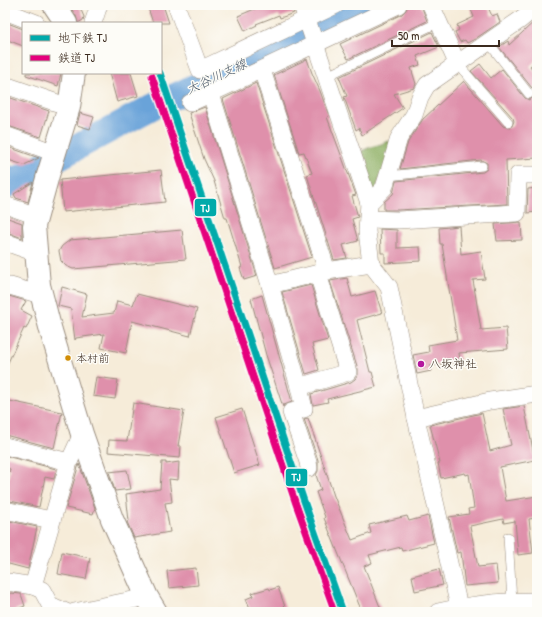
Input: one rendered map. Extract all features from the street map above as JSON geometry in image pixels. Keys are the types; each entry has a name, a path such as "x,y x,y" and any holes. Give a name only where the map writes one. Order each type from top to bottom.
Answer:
{"street":[{"path":"54,5 65,22"},
{"path":"93,22 98,5"},
{"path":"176,5 200,70 306,16 336,5"},
{"path":"190,103 262,70 314,42 398,5"},
{"path":"432,5 457,63"},
{"path":"368,211 384,188 399,138 414,115 426,85 520,20 537,6"},
{"path":"5,11 33,22"},
{"path":"306,16 327,76 368,211 366,231 371,264 389,287 416,418 459,607"},
{"path":"262,70 322,272 348,372 300,387"},
{"path":"5,85 73,85 34,226 39,285 51,331 82,434 112,519 151,604 74,612"},
{"path":"211,94 300,387 304,409 291,412 309,468"},
{"path":"5,135 55,153"},
{"path":"368,211 398,220 517,213 518,175 537,175"},
{"path":"5,205 37,216"},
{"path":"5,242 36,253"},
{"path":"270,285 322,272 371,264"},
{"path":"7,289 41,295"},
{"path":"416,418 490,401 537,394"},
{"path":"33,586 69,462 82,434"},
{"path":"5,446 69,462"},
{"path":"5,510 51,520"},
{"path":"5,583 8,582 33,586 42,590 51,609 66,612"},
{"path":"438,612 459,607 512,601 537,601"}],"lane":[{"path":"327,76 440,22"},
{"path":"488,42 529,94"},
{"path":"457,63 508,122"},
{"path":"388,176 482,166"},
{"path":"508,537 512,601"}],"green space":[{"path":"389,141 393,146 374,194 356,155 367,148"}],"building":[{"path":"69,5 79,5 84,17 83,20 78,22 76,16"},
{"path":"147,5 163,5 169,23 153,22"},
{"path":"264,5 292,5 294,13 280,18 279,15 256,24 257,25 245,31 238,16"},
{"path":"408,5 421,5 427,21 348,59 340,44 402,14"},
{"path":"469,5 487,5 492,16 497,14 500,22 467,43 465,40 460,42 455,32 459,30 457,25 474,17"},
{"path":"537,19 537,59 530,66 537,75 537,85 532,88 499,47 508,41 509,45"},
{"path":"5,22 22,29 22,46 5,39"},
{"path":"432,32 439,47 417,56 420,65 411,68 416,84 414,88 394,94 403,108 362,135 359,128 356,130 344,97 347,96 339,77"},
{"path":"307,59 320,91 329,116 327,117 356,195 352,196 358,217 352,219 358,241 343,245 347,258 334,260 307,175 312,173 304,152 299,153 274,75"},
{"path":"480,64 491,78 502,69 525,98 529,100 534,97 537,101 537,158 506,160 507,204 384,210 384,202 393,194 396,181 483,172 487,169 487,163 481,160 400,169 408,142 423,119 464,81 503,126 509,128 512,126 514,121 513,118 471,71"},
{"path":"26,74 61,74 58,86"},
{"path":"109,74 131,74 138,96 117,102"},
{"path":"256,83 312,257 275,268 223,99"},
{"path":"5,96 49,111 41,137 5,125"},
{"path":"205,107 257,276 244,280 240,268 242,267 227,218 225,218 214,181 204,159 189,113"},
{"path":"80,113 94,117 90,129 77,125"},
{"path":"5,146 39,158 24,165 5,159"},
{"path":"161,170 165,202 63,212 60,180"},
{"path":"33,182 28,202 16,198 14,194"},
{"path":"537,188 537,212 527,213 528,189"},
{"path":"5,217 22,223 22,238 9,233 10,231 5,230"},
{"path":"521,222 522,240 497,241 495,224"},
{"path":"459,226 461,254 481,251 485,279 473,280 481,330 506,328 508,349 459,353 460,361 430,366 431,371 417,374 413,355 429,352 428,345 457,340 442,244 440,244 439,228"},
{"path":"380,229 397,230 397,248 420,247 421,261 385,263 385,253 381,253"},
{"path":"182,230 186,259 73,269 66,266 61,261 59,251 62,246 70,240"},
{"path":"347,278 352,297 375,291 382,313 357,320 370,372 372,372 376,387 327,399 328,402 313,405 311,394 351,382 358,375 358,369 330,281"},
{"path":"311,285 328,340 312,344 319,370 306,374 282,292"},
{"path":"62,287 87,294 82,317 114,313 117,301 133,305 137,294 197,309 190,336 132,321 126,353 101,348 104,334 76,338 75,340 71,309 58,306"},
{"path":"262,295 292,402 284,405 283,407 266,355 251,299"},
{"path":"9,296 26,301 21,310 32,316 26,329 24,328 5,369 5,305"},
{"path":"96,377 118,380 115,399 93,396"},
{"path":"5,400 62,412 54,448 5,435"},
{"path":"133,403 184,411 178,446 181,446 180,458 108,452 109,440 127,441"},
{"path":"524,406 535,460 500,467 506,501 537,496 537,518 529,519 533,553 518,555 515,521 504,523 503,519 470,526 478,567 496,565 498,583 465,586 461,552 457,553 449,517 469,514 468,509 474,508 469,474 466,475 465,473 441,478 438,463 440,463 430,425 482,413 490,451 511,445 503,409"},
{"path":"242,409 260,465 234,473 216,417"},
{"path":"308,418 334,496 352,540 371,533 369,525 407,516 409,521 428,516 434,543 402,551 401,547 369,555 372,563 364,566 382,612 362,612 324,518 325,517 316,492 321,490 316,475 318,471 318,460 304,419"},
{"path":"6,456 56,469 54,479 45,477 39,507 5,500 10,469 5,467"},
{"path":"162,462 166,462 166,464 179,462 178,480 169,479 172,502 165,503 170,532 134,538 127,522 129,521 126,494 160,489"},
{"path":"79,464 95,508 93,514 66,508"},
{"path":"127,470 131,489 115,491 109,472"},
{"path":"5,520 37,527 28,569 5,563"},
{"path":"62,552 90,558 86,579 58,574"},
{"path":"196,568 198,585 169,588 167,571"},
{"path":"439,569 443,585 415,591 412,576"},
{"path":"278,587 285,607 271,612 251,612 246,599 253,596 252,593"},
{"path":"11,593 21,594 25,606 10,612 5,612 5,595"}],"waterway":[{"name":"大谷川支線","path":"5,186 152,107 366,5"},
{"path":"5,166 27,173"}],"metro line":[{"name":"TJ","path":"160,74 304,501 343,612"}],"rail line":[{"name":"TJ","path":"152,76 296,504 335,612"}],"place":[{"name":"本村前","path":"68,358"},
{"name":"八坂神社","path":"421,364"}]}
